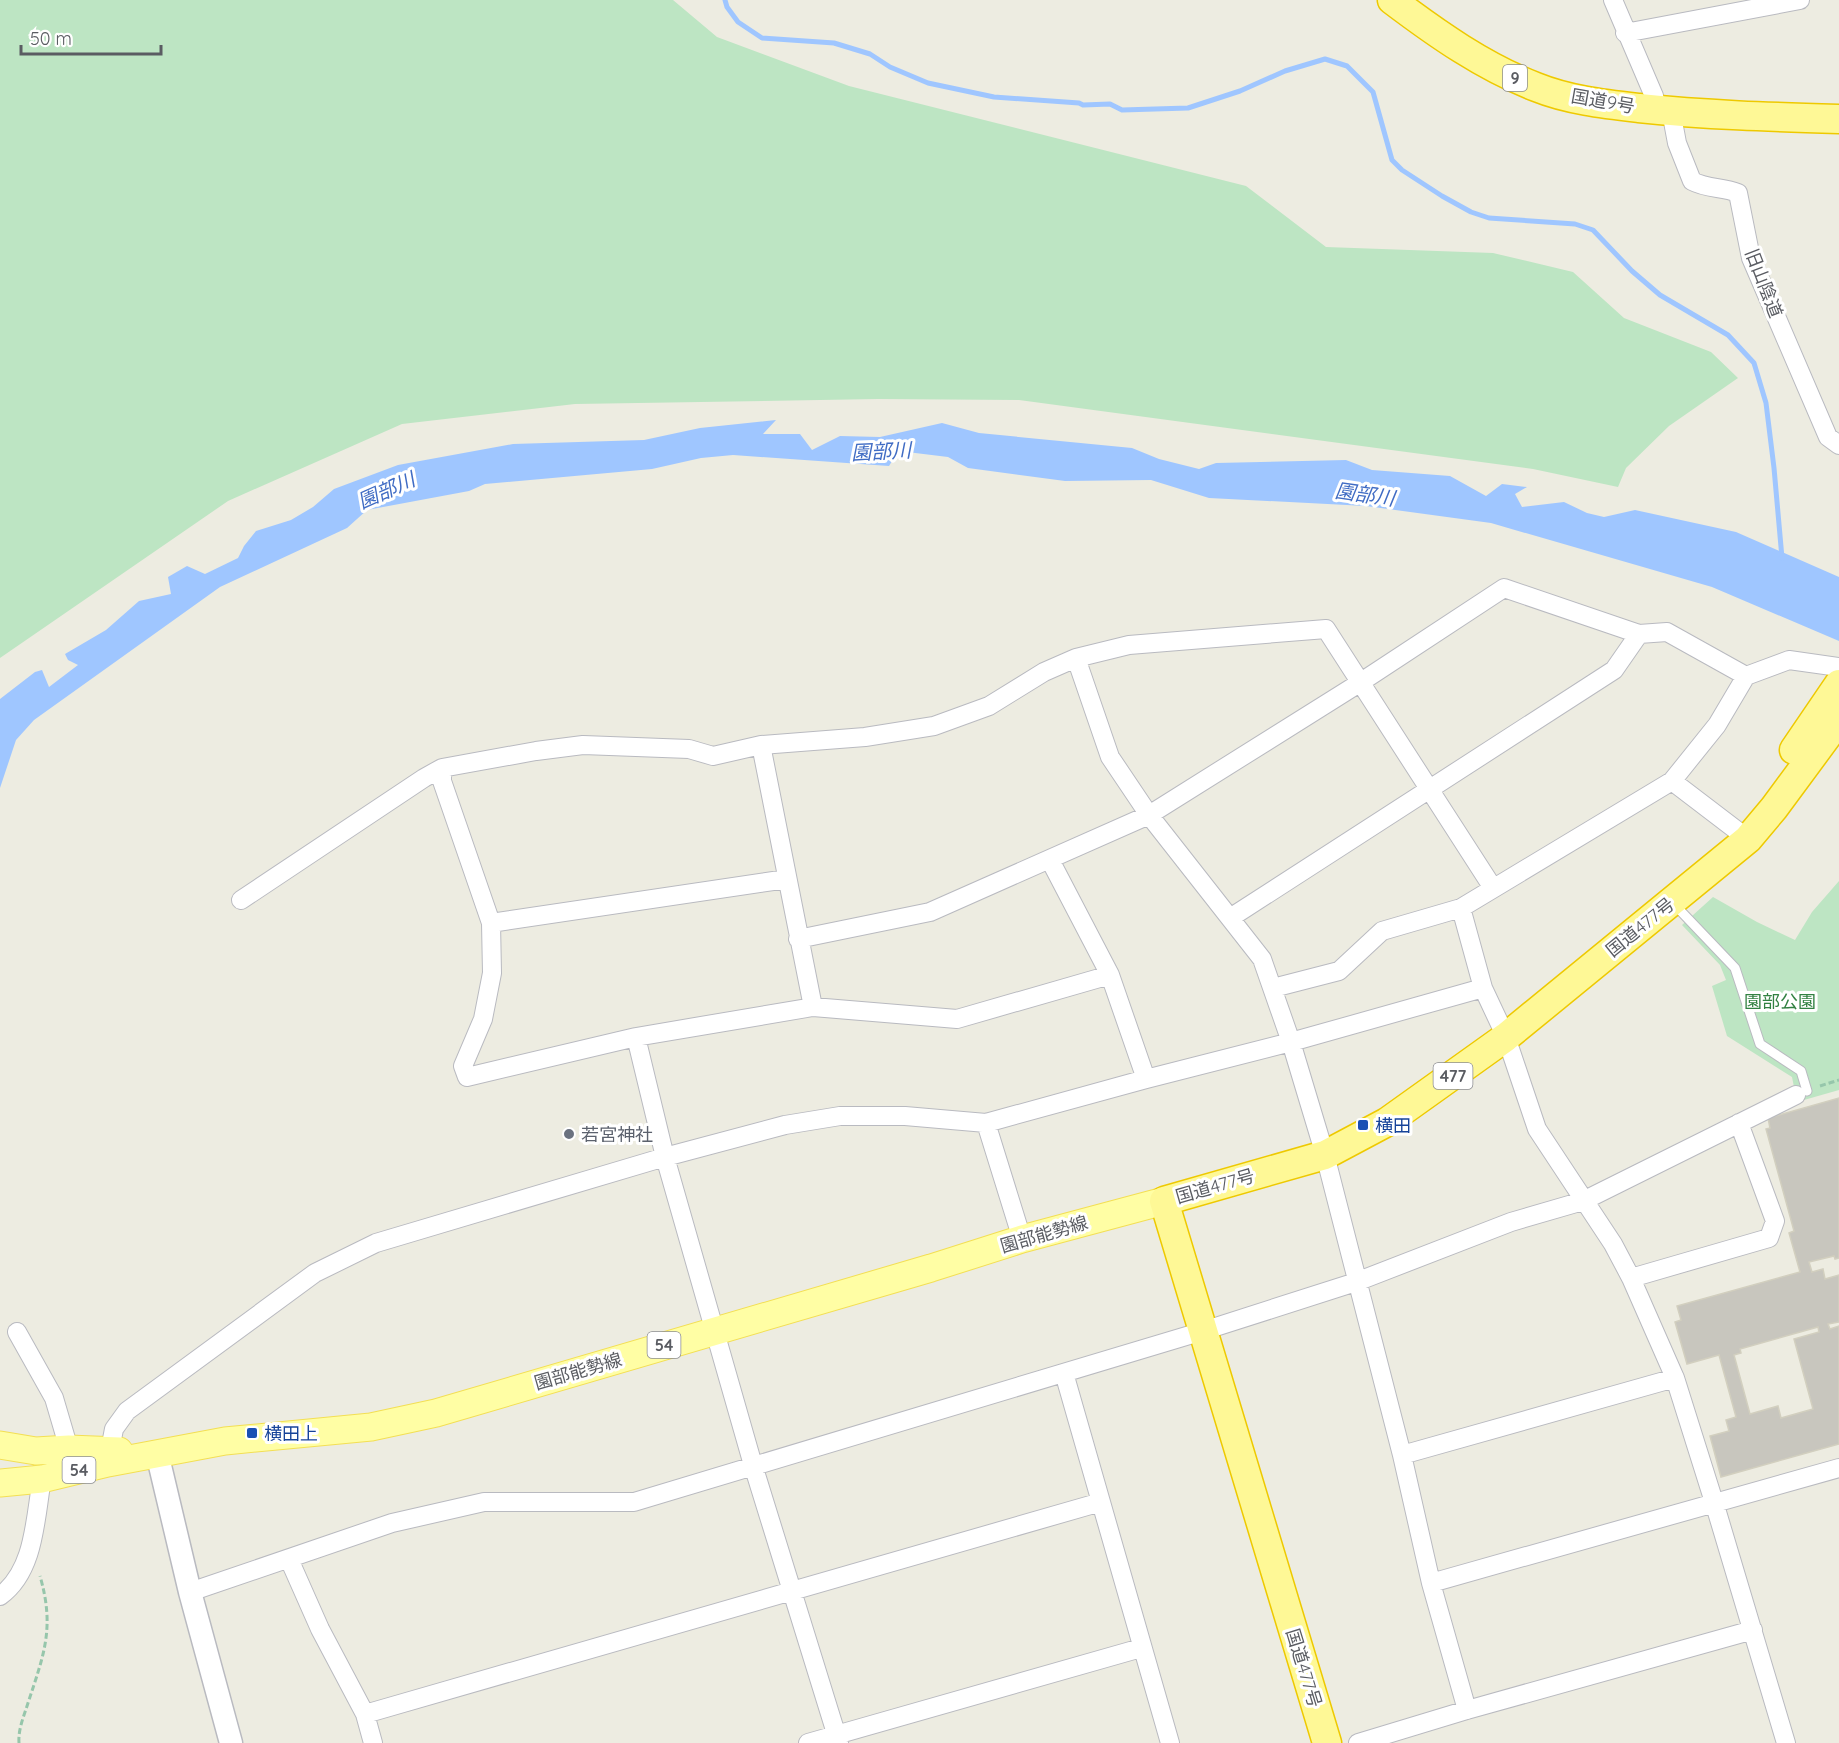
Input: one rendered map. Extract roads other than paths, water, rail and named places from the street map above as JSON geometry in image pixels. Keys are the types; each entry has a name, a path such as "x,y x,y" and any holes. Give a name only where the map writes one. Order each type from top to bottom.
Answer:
{"highway":[{"name":"国道9号","path":"1392,0 1419,21 1487,65 1538,88 1594,103 1664,111 1839,119"},
{"name":"国道477号","path":"1743,835 1764,795 1839,684"},
{"name":"国道477号","path":"1327,1743 1164,1201 1325,1155 1387,1122 1506,1037 1701,878 1743,835 1774,808 1839,720"}],"main road":[{"name":"園部能勢線","path":"0,1482 42,1479 109,1457 371,1427 414,1418 931,1268 1022,1239 1164,1201"},
{"name":"園部能勢線","path":"0,1445 36,1451 69,1449 109,1457"}],"street":[{"name":"旧山陰道","path":"1613,0 1625,33 1654,96 1664,111 1692,181 1714,189 1731,190 1738,193 1750,258 1828,436 1839,445"},
{"path":"1625,33 1800,0"},
{"path":"798,939 930,912 1149,815 1361,682 1504,588 1639,634 1667,632 1746,676"},
{"path":"241,900 442,768 583,745 689,749 713,756 761,745 865,737 934,726 989,706 1044,672 1076,658 1129,645 1326,629 1493,888"},
{"path":"1230,918 1614,670 1639,634"},
{"path":"1076,658 1110,756 1149,815 1262,959 1273,988 1325,1155 1402,1455 1431,1583 1467,1710"},
{"path":"1273,988 1339,971 1382,931 1461,908 1672,781 1717,725 1746,676 1789,660 1839,667"},
{"path":"761,745 813,1007"},
{"path":"442,768 442,781 491,923 492,973 483,1019 463,1065 468,1077 636,1037 813,1007 957,1019 1110,975"},
{"path":"1672,781 1743,835"},
{"path":"1050,860 1110,975 1146,1079"},
{"path":"491,923 787,879"},
{"path":"1461,908 1483,988 1506,1037 1537,1129 1613,1244 1631,1278 1675,1378 1786,1743"},
{"path":"109,1457 114,1428 127,1411 315,1273 376,1243 665,1157 785,1125 840,1116 905,1116 986,1123 1483,988"},
{"path":"636,1037 665,1157 753,1465 837,1739"},
{"path":"190,1592 392,1522 484,1502 634,1502 1203,1331 1356,1282 1511,1222 1583,1201 1801,1093"},
{"path":"986,1123 1022,1239"},
{"path":"1631,1278 1769,1238 1775,1221 1739,1123"},
{"path":"17,1332 54,1398 69,1449"},
{"path":"1064,1373 1170,1743"},
{"path":"1402,1455 1675,1378"},
{"path":"157,1453 190,1592 231,1743"},
{"path":"1431,1583 1714,1502 1839,1469"},
{"path":"0,1596 9,1590 27,1560 42,1479"},
{"path":"365,1714 1101,1502"},
{"path":"289,1559 320,1629 365,1714 373,1743"},
{"path":"1358,1743 1753,1630"},
{"path":"808,1743 837,1739 1141,1648"}],"lane":[{"path":"1672,901 1735,968 1760,1044 1801,1071 1801,1093"}],"water":[{"name":"園部川","path":"776,420 763,434 800,434 812,450 840,436 880,437 942,423 979,433 1132,448 1159,459 1199,469 1216,463 1346,460 1372,470 1450,476 1486,496 1502,484 1527,487 1515,494 1522,507 1564,502 1587,513 1604,517 1635,510 1736,532 1839,577 1839,641 1712,587 1491,523 1366,506 1209,498 1151,480 1065,481 968,468 948,457 907,452 894,458 889,466 733,455 701,458 652,469 485,484 469,491 367,510 347,528 220,587 34,720 16,740 0,788 0,699 35,672 42,670 49,687 78,665 68,660 65,654 106,630 139,601 171,594 168,577 187,566 205,574 238,558 256,531 291,520 313,507 334,489 398,465 513,444 644,440 700,428"}],"waterway":[{"path":"725,0 727,7 738,22 762,38 834,43 870,54 890,67 928,83 994,97 1083,105 1110,104 1122,110 1188,108 1240,91 1285,71 1325,59 1347,66 1373,92 1392,160 1402,170 1442,196 1471,212 1489,218 1575,224 1593,230 1632,271 1660,295 1728,335 1754,363 1766,403 1782,558"}],"place":[{"name":"横田","path":"1363,1125"},
{"name":"若宮神社","path":"569,1134"},
{"name":"横田上","path":"252,1433"}],"park label":[{"name":"園部公園","path":"1780,1001"}]}
